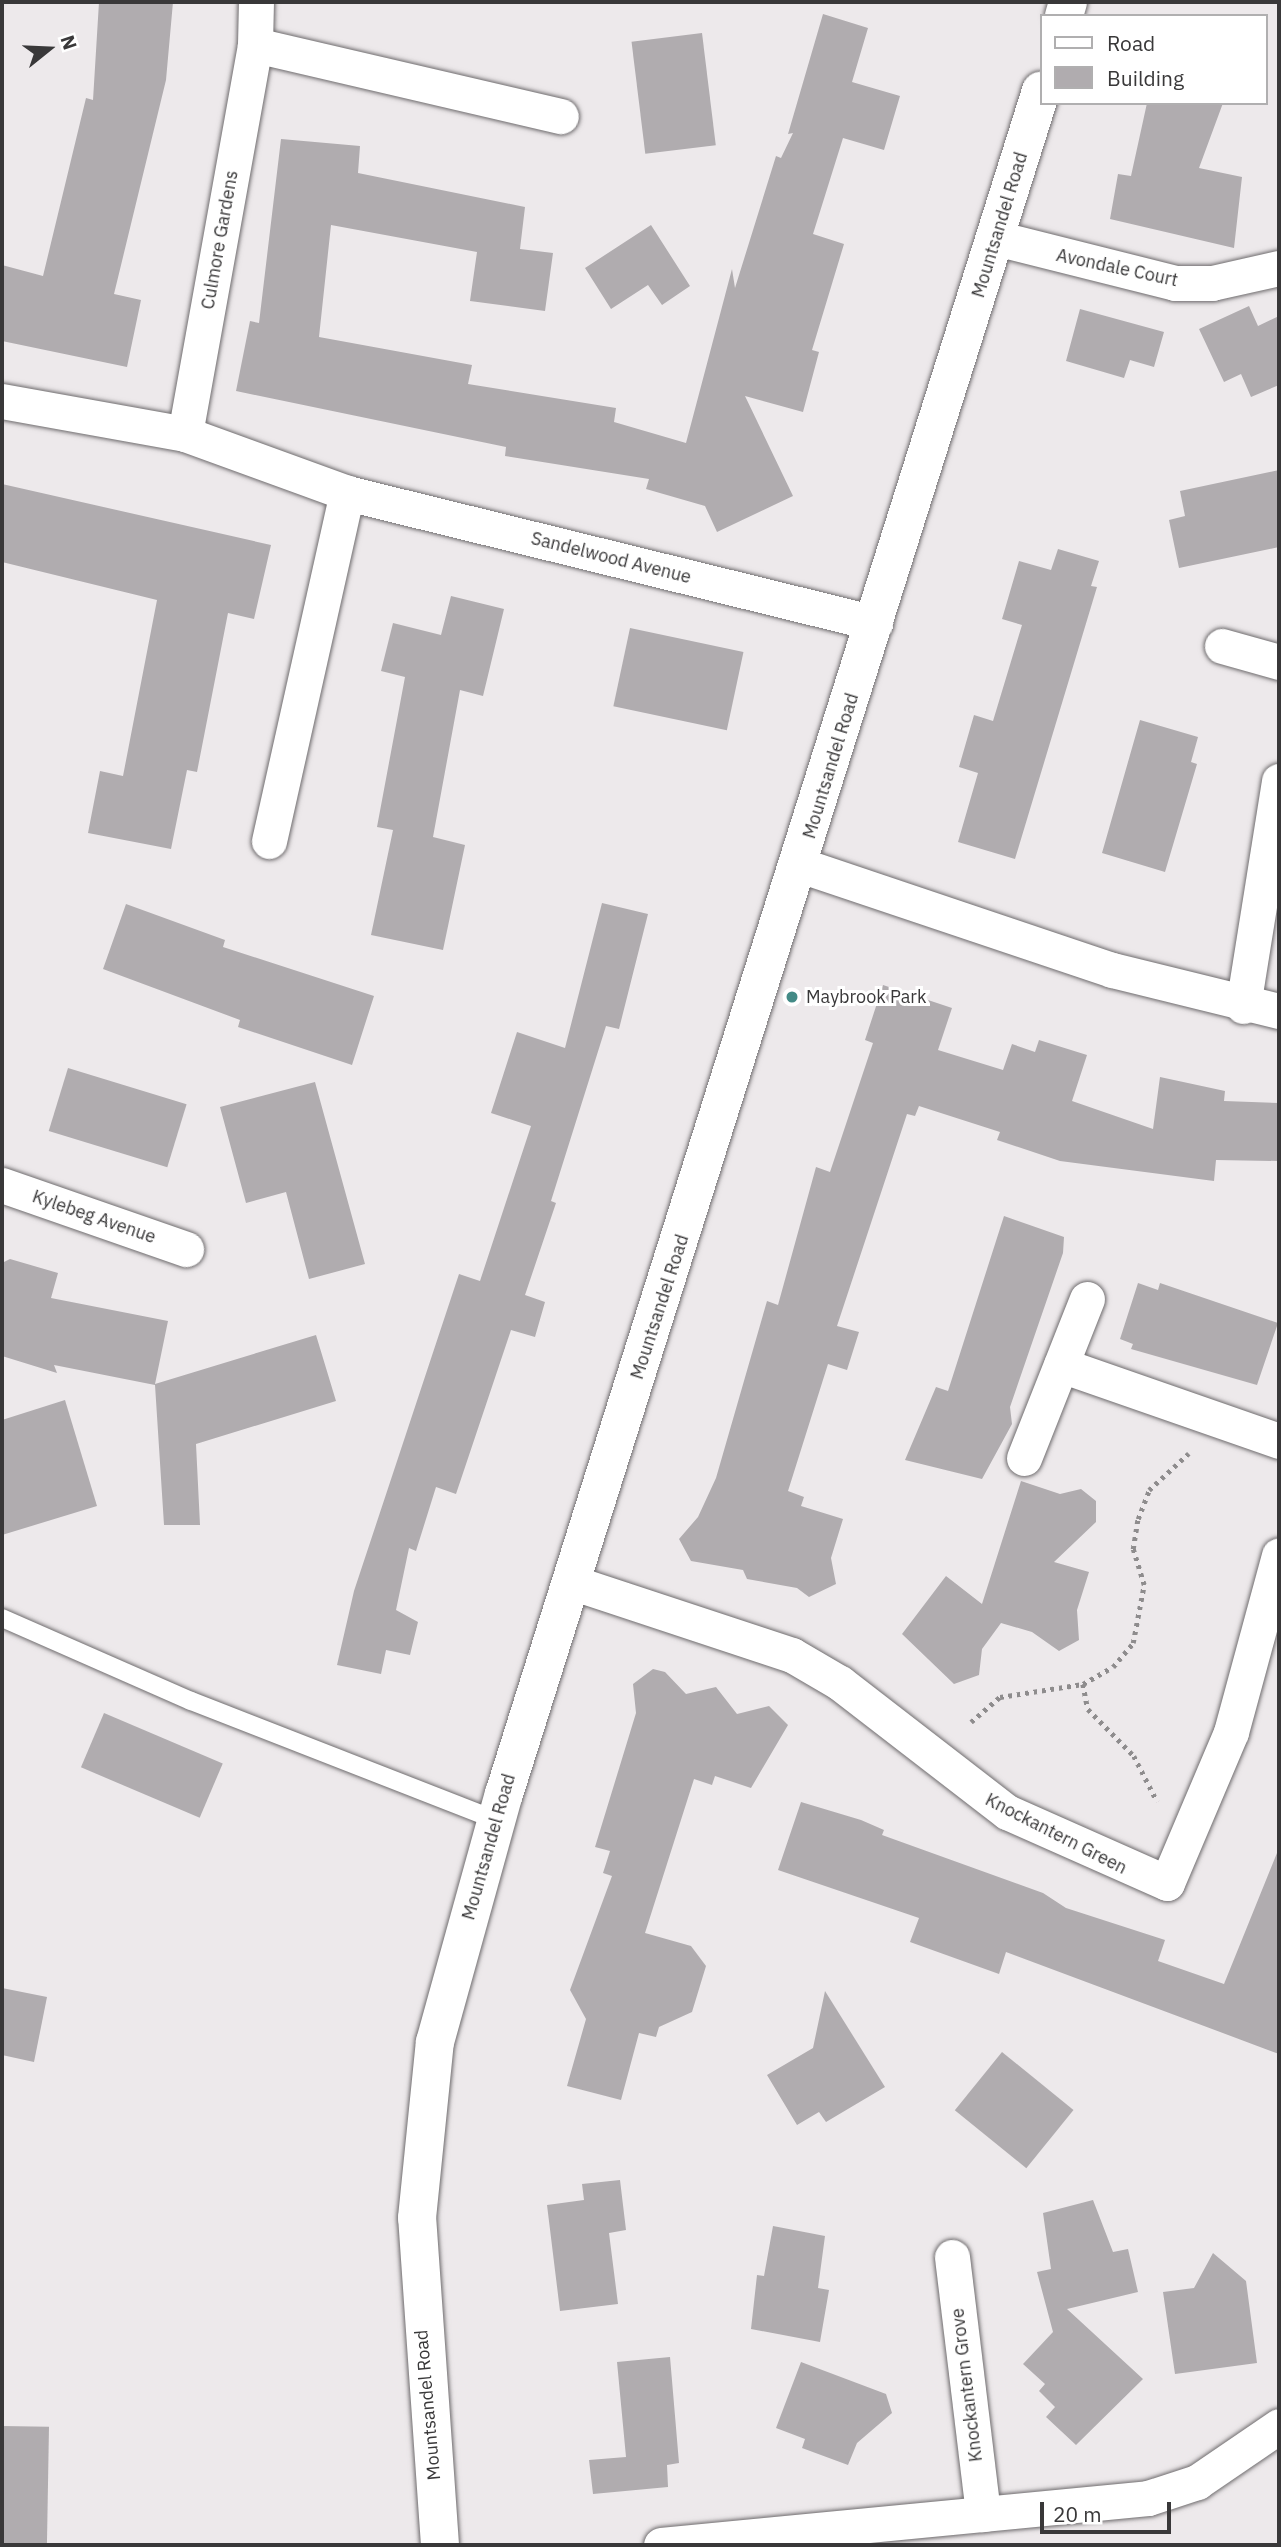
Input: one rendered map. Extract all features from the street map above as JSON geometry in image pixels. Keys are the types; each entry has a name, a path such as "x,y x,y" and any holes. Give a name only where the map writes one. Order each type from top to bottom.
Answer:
{"street":[{"name":"Culmore Gardens","path":"185,434 255,45 256,2"},
{"path":"255,45 561,116"},
{"name":"Mountsandel Road","path":"440,2545 419,2309 421,2140 435,2042 496,1820 800,864 1040,93"},
{"name":"Avondale Court","path":"996,238 1175,283 1212,283 1279,268"},
{"name":"Sandelwood Avenue","path":"2,401 185,434 347,493 875,623"},
{"path":"269,841 347,493"},
{"path":"1222,646 1279,662"},
{"path":"1243,1006 1279,781"},
{"path":"800,864 1112,970 1243,1006 1279,1011"},
{"name":"Kylebeg Avenue","path":"2,1185 186,1248"},
{"path":"1024,1458 1087,1299"},
{"path":"1061,1365 1279,1441"},
{"name":"Knockantern Green","path":"571,1583 792,1655 840,1683 1007,1812 1167,1883 1231,1732 1279,1555"},
{"name":"Knockantern Grove","path":"952,2257 983,2514"},
{"path":"661,2545 890,2534 983,2514 1149,2498 1197,2482 1279,2427"}],"lane":[{"path":"2,1618 191,1701 496,1820"}],"path":[{"path":"971,1722 1000,1697 1083,1684 1113,1667 1133,1643 1144,1585 1133,1549 1149,1490 1199,1449"},
{"path":"1083,1684 1088,1709 1135,1756 1160,1806"}],"building":[{"path":"99,2 173,2 166,80 114,294 141,300 127,367 2,341 2,265 43,276 86,98 93,100"},
{"path":"823,14 868,28 852,82 900,96 884,150 843,138 813,234 844,244 812,350 819,352 803,412 745,396 793,496 717,532 705,506 646,489 649,479 505,456 506,447 236,391 250,321 259,323 281,139 360,146 358,173 525,207 520,249 553,253 545,311 470,301 477,252 331,225 319,337 472,365 468,384 616,408 614,422 686,443 732,269 735,288 776,156 781,158 793,133 788,134"},
{"path":"702,33 716,145 645,154 632,42"},
{"path":"1147,105 1222,105 1199,168 1242,177 1234,248 1110,219 1118,174 1131,176"},
{"path":"651,225 690,286 662,305 648,285 611,309 585,268"},
{"path":"1249,306 1258,326 1279,316 1279,385 1251,397 1241,374 1224,382 1199,329"},
{"path":"1080,309 1164,332 1154,367 1130,360 1124,378 1066,361"},
{"path":"1279,470 1279,547 1179,568 1169,520 1185,516 1180,491"},
{"path":"2,484 271,545 254,619 228,613 197,772 187,770 171,849 88,833 100,771 123,776 157,600 2,562"},
{"path":"1058,549 1099,561 1091,586 1097,587 1015,859 958,842 978,773 959,767 974,715 993,721 1022,625 1002,619 1019,561 1051,570"},
{"path":"451,596 504,609 483,696 460,690 433,837 465,845 443,950 371,935 393,830 377,827 405,677 381,671 393,623 441,635"},
{"path":"630,628 743,652 727,730 613,706"},
{"path":"1140,720 1198,737 1191,762 1197,764 1165,872 1102,853"},
{"path":"602,903 648,914 619,1029 606,1026 551,1201 556,1203 525,1295 545,1302 535,1337 511,1330 456,1494 436,1487 416,1551 409,1548 396,1610 418,1622 410,1655 386,1650 381,1674 337,1665 354,1591 459,1274 480,1281 531,1126 491,1113 517,1032 565,1048"},
{"path":"126,904 225,940 223,947 374,996 352,1065 238,1027 240,1020 103,969"},
{"path":"883,985 952,1008 938,1050 1003,1070 1012,1044 1035,1052 1039,1040 1087,1055 1072,1101 1153,1129 1160,1077 1225,1091 1224,1101 1279,1103 1279,1161 1216,1160 1214,1181 1060,1161 997,1140 1000,1132 919,1106 915,1116 907,1114 837,1326 859,1332 847,1370 828,1364 788,1491 804,1497 801,1506 843,1519 831,1558 836,1584 809,1597 797,1588 747,1579 743,1570 691,1561 679,1539 698,1517 716,1478 767,1301 778,1305 816,1167 830,1172 873,1043 865,1040"},
{"path":"68,1068 187,1104 167,1167 49,1131"},
{"path":"315,1082 365,1264 309,1279 286,1192 246,1203 220,1107"},
{"path":"1004,1216 1064,1237 1063,1253 1010,1407 1012,1424 982,1479 905,1460 936,1387 948,1391"},
{"path":"10,1259 58,1273 51,1298 168,1321 155,1384 316,1335 336,1401 196,1444 200,1525 164,1525 155,1385 54,1365 57,1373 2,1356 2,1263"},
{"path":"1138,1283 1158,1290 1160,1283 1278,1323 1257,1385 1131,1349 1133,1344 1120,1339"},
{"path":"65,1400 97,1506 2,1535 2,1420"},
{"path":"1021,1481 1060,1494 1081,1489 1096,1501 1096,1522 1054,1562 1089,1572 1077,1610 1079,1640 1059,1651 1032,1632 1001,1623 982,1649 979,1675 954,1684 902,1634 946,1576 982,1604"},
{"path":"653,1669 665,1672 686,1694 716,1687 737,1714 769,1706 788,1725 751,1788 715,1776 712,1785 694,1779 645,1933 691,1946 706,1966 692,2012 659,2027 656,2037 639,2033 621,2100 567,2086 586,2019 570,1990 612,1876 603,1873 610,1851 595,1847 636,1713 633,1684"},
{"path":"104,1713 223,1763 200,1818 81,1767"},
{"path":"801,1802 861,1820 884,1830 882,1835 1043,1893 1066,1908 1165,1940 1158,1961 1224,1984 1279,1848 1279,2054 1006,1952 999,1974 910,1942 919,1918 778,1870"},
{"path":"2,1988 47,1997 34,2062 2,2055"},
{"path":"825,1991 885,2087 826,2122 819,2112 797,2125 767,2075 813,2048"},
{"path":"1002,2052 1073,2110 1026,2168 955,2110"},
{"path":"620,2180 626,2230 609,2233 618,2304 560,2311 547,2205 584,2200 582,2184"},
{"path":"1093,2200 1113,2252 1128,2249 1138,2292 1067,2309 1143,2379 1076,2445 1046,2417 1055,2407 1039,2391 1045,2384 1023,2364 1053,2332 1037,2272 1051,2269 1043,2213"},
{"path":"773,2226 825,2236 818,2288 829,2290 820,2342 751,2329 757,2275 764,2276"},
{"path":"1213,2253 1246,2281 1257,2363 1175,2374 1163,2292 1194,2288"},
{"path":"670,2357 679,2463 667,2465 668,2487 593,2494 589,2460 626,2457 617,2362"},
{"path":"801,2362 886,2394 892,2413 857,2443 848,2465 802,2448 805,2439 776,2428"},
{"path":"2,2426 49,2427 47,2545 2,2545"}],"place":[{"name":"Maybrook Park","path":"792,997"}]}
